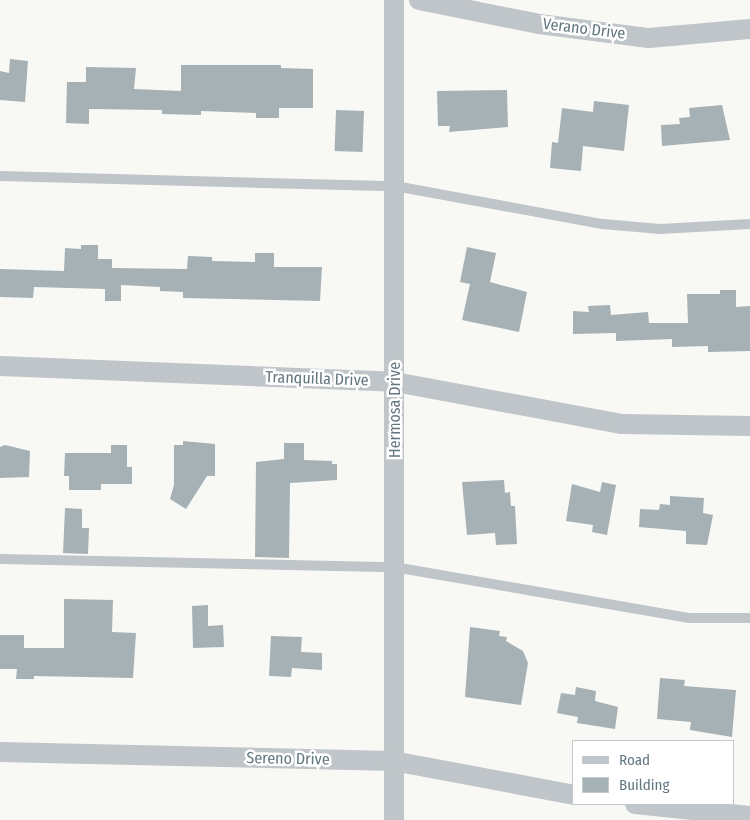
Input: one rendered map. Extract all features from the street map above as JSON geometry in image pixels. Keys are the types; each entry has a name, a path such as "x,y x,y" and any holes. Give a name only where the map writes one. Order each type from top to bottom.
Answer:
{"street":[{"name":"Hermosa Drive","path":"394,0 394,820"},
{"name":"Verano Drive","path":"419,0 538,24 649,38 750,29"},
{"name":"Tranquilla Drive","path":"0,366 395,382 622,424 750,426"},
{"name":"Sereno Drive","path":"0,752 394,761 572,795"},
{"path":"645,805 750,816"}],"lane":[{"path":"0,176 395,186 603,224 660,229 750,224"},
{"path":"0,559 394,567 690,618 750,618"}],"building":[{"path":"10,59 28,61 25,102 0,100 0,71 9,73"},
{"path":"181,65 281,65 281,68 313,69 313,108 279,108 279,118 256,118 256,113 201,111 201,115 162,114 162,110 89,109 89,124 66,123 67,82 86,82 86,67 136,68 134,89 181,91"},
{"path":"507,90 508,127 449,132 450,126 438,126 437,91"},
{"path":"594,101 629,105 624,151 583,146 581,171 550,168 552,142 558,143 562,108 593,112"},
{"path":"722,105 730,140 662,146 661,125 680,124 679,118 690,117 689,108"},
{"path":"336,110 364,111 363,152 335,151"},
{"path":"81,245 98,245 98,259 112,259 112,268 187,269 188,256 212,257 212,261 255,262 255,253 274,253 274,267 322,267 320,301 183,298 183,292 160,291 160,287 121,285 121,301 105,301 105,289 34,287 33,298 0,297 0,269 64,271 65,248 81,249"},
{"path":"467,247 496,253 490,282 527,292 519,332 462,320 470,284 460,282"},
{"path":"720,290 736,290 736,307 750,306 750,351 708,352 708,346 672,347 672,339 616,341 616,333 573,334 573,311 589,312 588,306 610,305 611,315 648,312 649,323 688,323 687,294 720,294"},
{"path":"183,441 215,444 215,476 207,476 186,509 170,499 174,485 174,445 183,445"},
{"path":"284,443 304,443 304,460 332,461 332,464 337,464 337,480 290,483 289,558 255,557 256,462 284,459"},
{"path":"5,445 30,451 29,477 0,478 0,447"},
{"path":"111,445 127,445 127,467 132,467 132,484 101,484 101,490 69,490 69,476 64,476 65,453 111,453"},
{"path":"504,480 505,493 510,492 511,506 515,506 517,544 496,545 495,533 467,535 462,482"},
{"path":"602,482 616,485 607,535 592,532 593,525 566,521 572,484 600,492"},
{"path":"670,496 704,498 703,513 713,515 707,545 686,544 686,531 639,527 640,509 659,510 660,504 670,505"},
{"path":"65,508 82,509 82,528 89,528 88,554 63,553"},
{"path":"64,599 113,600 112,632 136,633 133,678 34,676 34,679 16,679 17,669 0,669 0,635 24,635 24,648 64,648"},
{"path":"208,605 208,626 223,625 224,647 193,648 192,606"},
{"path":"470,627 500,631 499,636 507,637 506,641 523,651 528,663 521,705 465,697"},
{"path":"271,636 302,637 301,652 322,653 322,670 292,668 291,677 269,676"},
{"path":"660,678 685,680 684,686 736,690 732,737 690,730 691,722 657,719"},
{"path":"576,687 596,691 595,701 618,707 615,729 577,723 578,717 557,713 561,693 575,695"}]}
